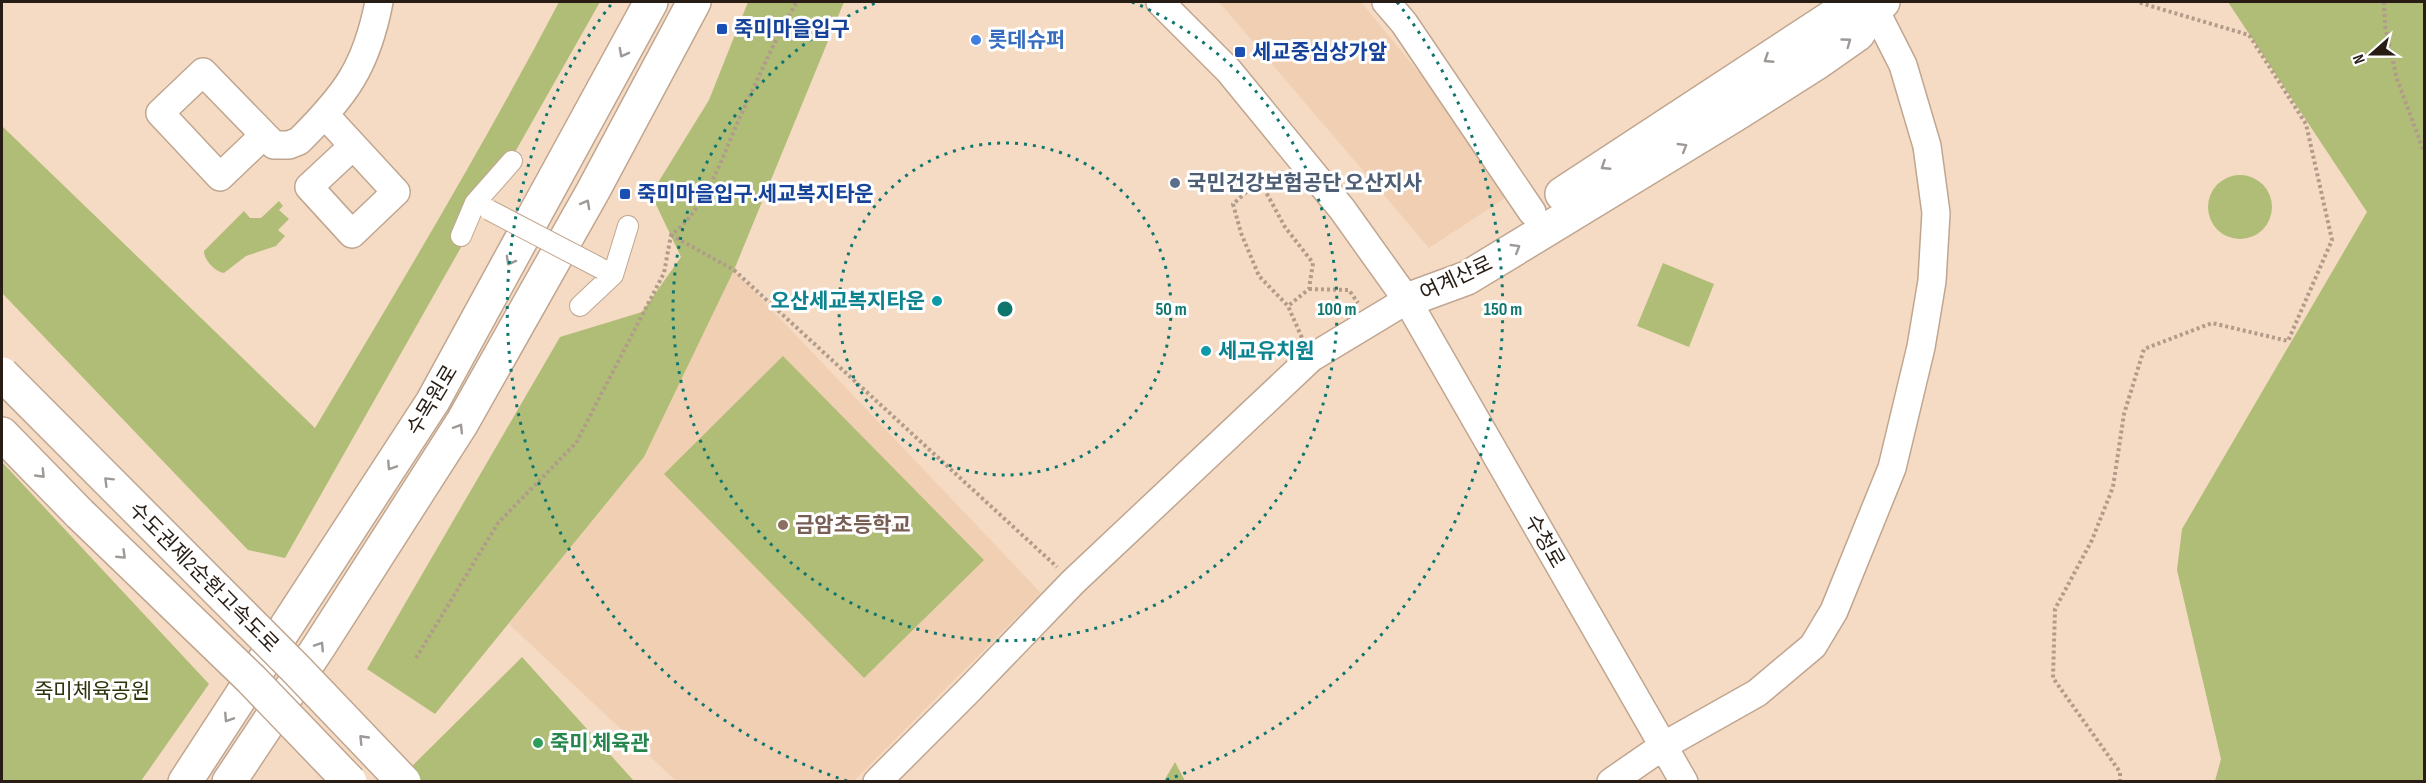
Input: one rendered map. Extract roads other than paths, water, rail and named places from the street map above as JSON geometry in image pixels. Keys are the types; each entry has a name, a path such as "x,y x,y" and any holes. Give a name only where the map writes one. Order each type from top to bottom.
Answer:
{"main road":[{"name":"수목원로","path":"185,782 433,401 651,2"},
{"name":"수목원로","path":"229,782 462,423 593,191 694,2"},
{"name":"여계산로","path":"1407,300 1467,278 1733,116 1858,34 1876,3"},
{"name":"여계산로","path":"1407,300 1454,259 1592,176 1841,11 1876,3"},
{"name":"수도권제2순환고속도로","path":"2,374 296,669 404,782"},
{"name":"수도권제2순환고속도로","path":"2,434 80,514 251,679 350,782"}],"street":[{"path":"264,135 274,145 289,145 299,141 325,115 346,90 358,70 373,31 379,2"},
{"name":"수청로","path":"1160,2 1244,89 1342,209 1407,300 1684,782"},
{"path":"1386,2 1404,24 1532,212"},
{"path":"1611,782 1663,746 1757,693 1813,646 1838,602 1892,468 1922,347 1932,281 1936,213 1928,146 1903,65 1876,3"},
{"path":"325,115 353,146"},
{"path":"461,237 512,161"},
{"path":"482,207 607,272"},
{"path":"580,306 607,272 627,226"},
{"path":"876,782 1073,582 1311,358 1407,300"}],"place":[{"name":"죽미마을입구","path":"722,29"},
{"name":"롯데슈퍼","path":"976,40"},
{"name":"세교중심상가앞","path":"1240,52"},
{"name":"국민건강보험공단 오산지사","path":"1175,183"},
{"name":"죽미마을입구.세교복지타운","path":"625,194"},
{"name":"오산세교복지타운","path":"937,301"},
{"name":"세교유치원","path":"1206,351"},
{"name":"금암초등학교","path":"783,525"},
{"name":"죽미 체육관","path":"538,743"}],"park label":[{"name":"죽미체육공원","path":"92,691"}]}
